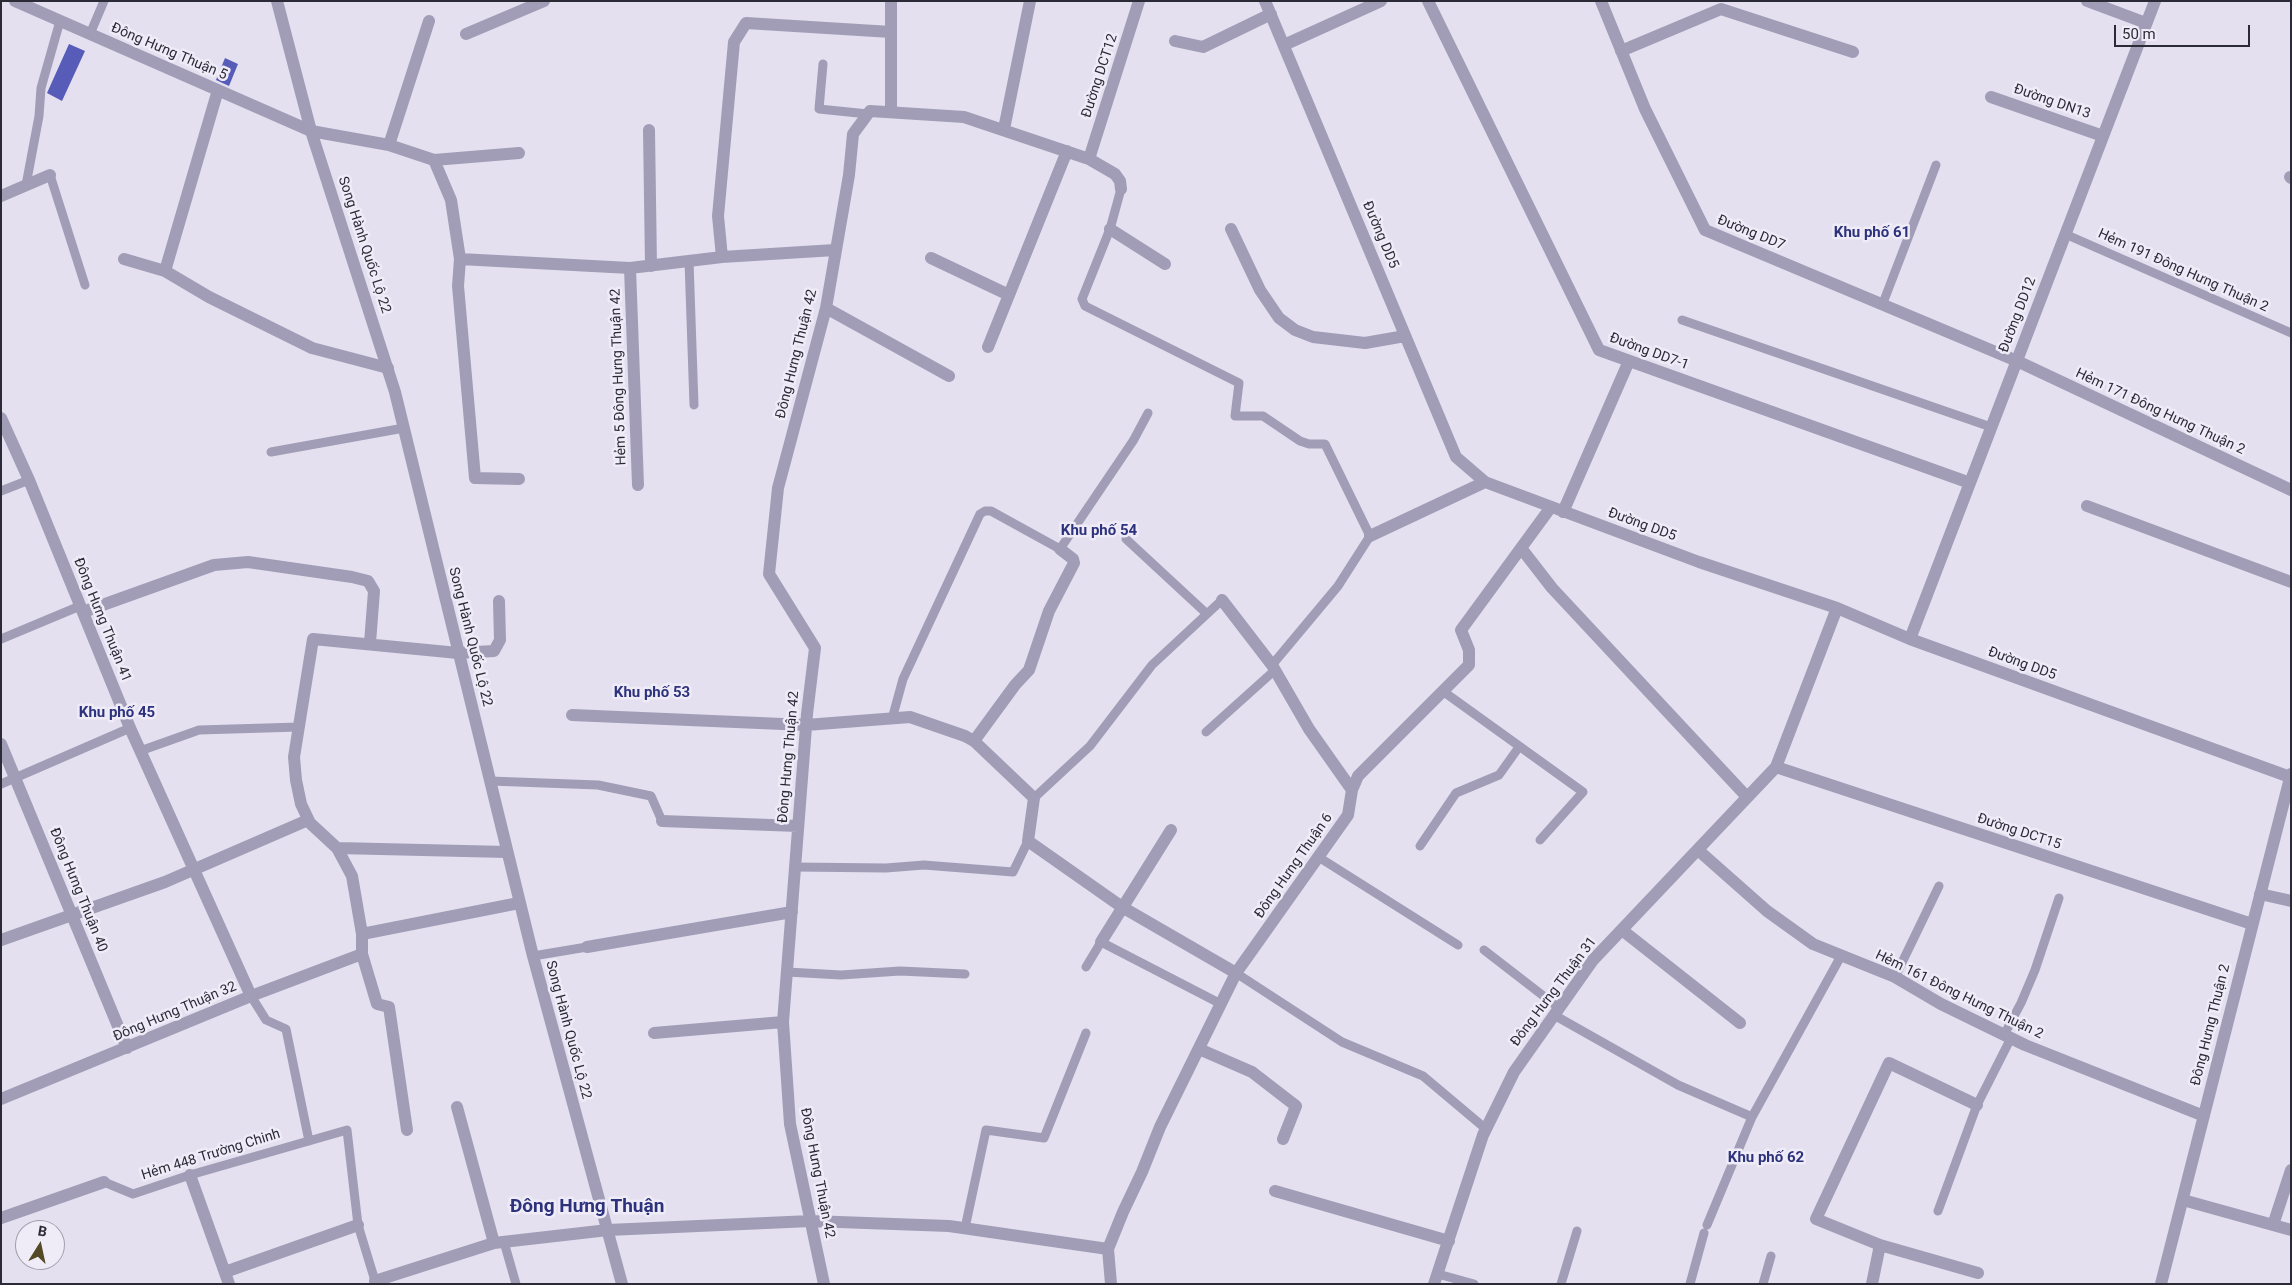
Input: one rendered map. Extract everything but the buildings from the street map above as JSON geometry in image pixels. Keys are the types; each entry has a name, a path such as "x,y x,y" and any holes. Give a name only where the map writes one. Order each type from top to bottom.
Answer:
{"street":[{"name":"Đông Hưng Thuận 5","path":"15,1 311,130"},
{"name":"Song Hành Quốc Lộ 22","path":"276,1 311,130 388,368 533,956 622,1284"},
{"path":"466,34 544,1"},
{"path":"890,1 891,112"},
{"path":"1004,130 1030,1"},
{"name":"Đường DCT12","path":"1089,160 1139,1"},
{"name":"Đường DD5","path":"1265,1 1456,457 1485,482 1699,562 1837,608 1910,639 2290,776"},
{"path":"1284,45 1381,1"},
{"name":"Đường DD7-1","path":"1428,1 1600,350 1970,482"},
{"name":"Đường DD7","path":"1601,1 1645,109 1705,230 2017,361"},
{"path":"2087,1 2146,23"},
{"name":"Đường DD12","path":"1910,639 2155,1"},
{"path":"1621,51 1721,9 1853,52"},
{"path":"1175,41 1203,47 1271,14"},
{"path":"389,145 429,21"},
{"path":"722,257 718,216 734,42 746,24 891,32"},
{"path":"165,271 218,90"},
{"name":"Đường DN13","path":"1991,96 2103,136"},
{"path":"868,114 870,111 964,117 1089,160 1115,174 1120,181 1121,189"},
{"name":"Đông Hưng Thuận 42","path":"824,1284 790,1124 783,1022 806,725 815,648 769,574 778,488 826,308 849,175 853,134 868,114"},
{"path":"311,130 389,145 434,160 519,153"},
{"path":"649,130 651,266"},
{"path":"988,347 1067,151"},
{"path":"434,160 452,200 460,259 458,286 476,478 519,479"},
{"path":"1,196 50,175"},
{"path":"1110,229 1165,264"},
{"path":"1231,229 1260,290 1279,318 1295,330 1313,338 1364,343 1405,336"},
{"path":"460,259 630,268 722,257 835,250"},
{"path":"931,258 1009,295"},
{"path":"124,259 165,271 209,297 312,348 388,368"},
{"name":"Hẻm 5 Đông Hưng Thuận 42","path":"630,268 638,485"},
{"path":"826,308 949,376"},
{"name":"Đông Hưng Thuận 6","path":"1111,1284 1108,1249 1160,1127 1236,973 1320,858 1348,815 1352,790 1362,771 1444,692 1469,665 1469,650 1461,630 1521,548 1557,509 1629,361"},
{"name":"Hẻm 171 Đông Hưng Thuận 2","path":"2017,361 2291,490"},
{"name":"Đông Hưng Thuận 41","path":"1,418 29,480 130,728 251,996"},
{"path":"1370,536 1485,482"},
{"path":"2087,506 2291,582"},
{"path":"1521,548 1558,595 1748,797"},
{"path":"974,741 1015,685 1029,670 1049,611 1074,563 1073,559 1060,550"},
{"path":"82,609 214,565 248,562 352,576 368,581 374,591 370,643"},
{"path":"1222,600 1274,668 1309,729 1352,790"},
{"path":"407,1130 389,1007 377,1004 362,954 362,934 352,876 337,848 308,820 301,804 296,780 294,757 313,639 458,653 494,651 500,640 499,601"},
{"path":"1776,767 1837,608"},
{"path":"572,715 806,725 910,717 974,741 1034,798 1028,841 1122,907 1236,973"},
{"name":"Đông Hưng Thuận 40","path":"1,744 127,1048"},
{"name":"Đông Hưng Thuận 31","path":"1436,1279 1486,1128 1514,1072 1593,960 1776,767"},
{"name":"Đường DCT15","path":"1776,767 2252,924"},
{"name":"Đông Hưng Thuận 2","path":"2161,1284 2290,776"},
{"path":"1,940 194,870 308,820"},
{"path":"662,821 798,826"},
{"path":"1101,942 1171,830"},
{"path":"337,848 507,852"},
{"name":"Hẻm 161 Đông Hưng Thuận 2","path":"1698,850 1767,911 1813,944 1895,977 1941,1004 2008,1036 2204,1116"},
{"path":"2260,894 2291,902"},
{"path":"362,934 520,903"},
{"path":"587,947 792,912"},
{"path":"1622,930 1740,1022"},
{"name":"Đông Hưng Thuận 32","path":"1,1100 251,996 362,954"},
{"path":"654,1033 783,1022"},
{"path":"1198,1049 1252,1072 1296,1106 1283,1139"},
{"path":"1977,1105 1888,1063 1816,1219 1880,1245 1978,1273"},
{"path":"457,1107 499,1242"},
{"path":"2273,1225 2291,1170"},
{"path":"190,1175 227,1278 358,1226"},
{"name":"Hẻm 448 Trường Chinh","path":"1,1218 104,1182"},
{"path":"1274,1191 1450,1241"},
{"path":"2182,1200 2291,1230"},
{"path":"375,1282 499,1242 608,1230 811,1222 965,1228 1108,1249"},
{"path":"1872,1284 1880,1245"}],"lane":[{"path":"90,34 104,1"},
{"path":"26,185 39,116 41,88 60,21"},
{"path":"823,64 819,109 868,114"},
{"path":"1883,304 1936,165"},
{"path":"50,175 85,285"},
{"path":"1121,189 1110,229 1082,299 1085,306 1239,384 1235,416 1255,415 1268,417 1300,442 1325,444 1370,536 1338,586 1274,668 1206,732"},
{"name":"Hẻm 191 Đông Hưng Thuận 2","path":"2064,234 2291,333"},
{"path":"689,261 694,405"},
{"path":"1682,320 1991,427"},
{"path":"892,719 903,679 980,514 985,511 991,511 1060,550 1133,441 1148,412"},
{"path":"271,452 404,428"},
{"path":"1,491 29,480"},
{"path":"1126,540 1207,614"},
{"path":"1034,798 1090,746 1152,665 1222,600"},
{"path":"1,639 82,609"},
{"path":"1444,692 1519,748 1583,792 1540,840"},
{"path":"140,751 199,730 299,727"},
{"path":"1,784 130,728"},
{"path":"1420,846 1456,793 1499,776 1519,748"},
{"path":"490,781 598,785 651,796 662,821"},
{"path":"795,867 886,868 924,865 1012,872 1028,841"},
{"path":"1320,858 1458,945"},
{"path":"1895,977 1940,886"},
{"path":"1938,1211 1977,1105 2008,1036 2031,978 2059,898"},
{"path":"1086,967 1101,942 1221,1004"},
{"path":"533,956 587,947"},
{"path":"1484,950 1556,1012 1678,1085 1752,1117"},
{"path":"1690,1284 1705,1229 1752,1117 1841,956"},
{"path":"787,972 841,975 900,970 965,974"},
{"path":"1236,973 1342,1042 1423,1076 1486,1128"},
{"path":"251,996 266,1020 286,1028 309,1141"},
{"path":"965,1228 986,1130 1044,1138 1086,1033"},
{"name":"Hẻm 448 Trường Chinh","path":"104,1182 133,1194 190,1175 346,1130 358,1226"},
{"path":"358,1226 375,1282"},
{"path":"1562,1284 1577,1232"},
{"path":"499,1242 516,1284"},
{"path":"1763,1284 1771,1256"},
{"path":"1436,1279 1474,1284"}],"district":[{"name":"Khu phố 61","path":"1872,233"},
{"name":"Khu phố 54","path":"1099,531"},
{"name":"Khu phố 53","path":"652,693"},
{"name":"Khu phố 45","path":"117,713"},
{"name":"Khu phố 62","path":"1766,1158"},
{"name":"Đông Hưng Thuận","path":"587,1207"}]}
